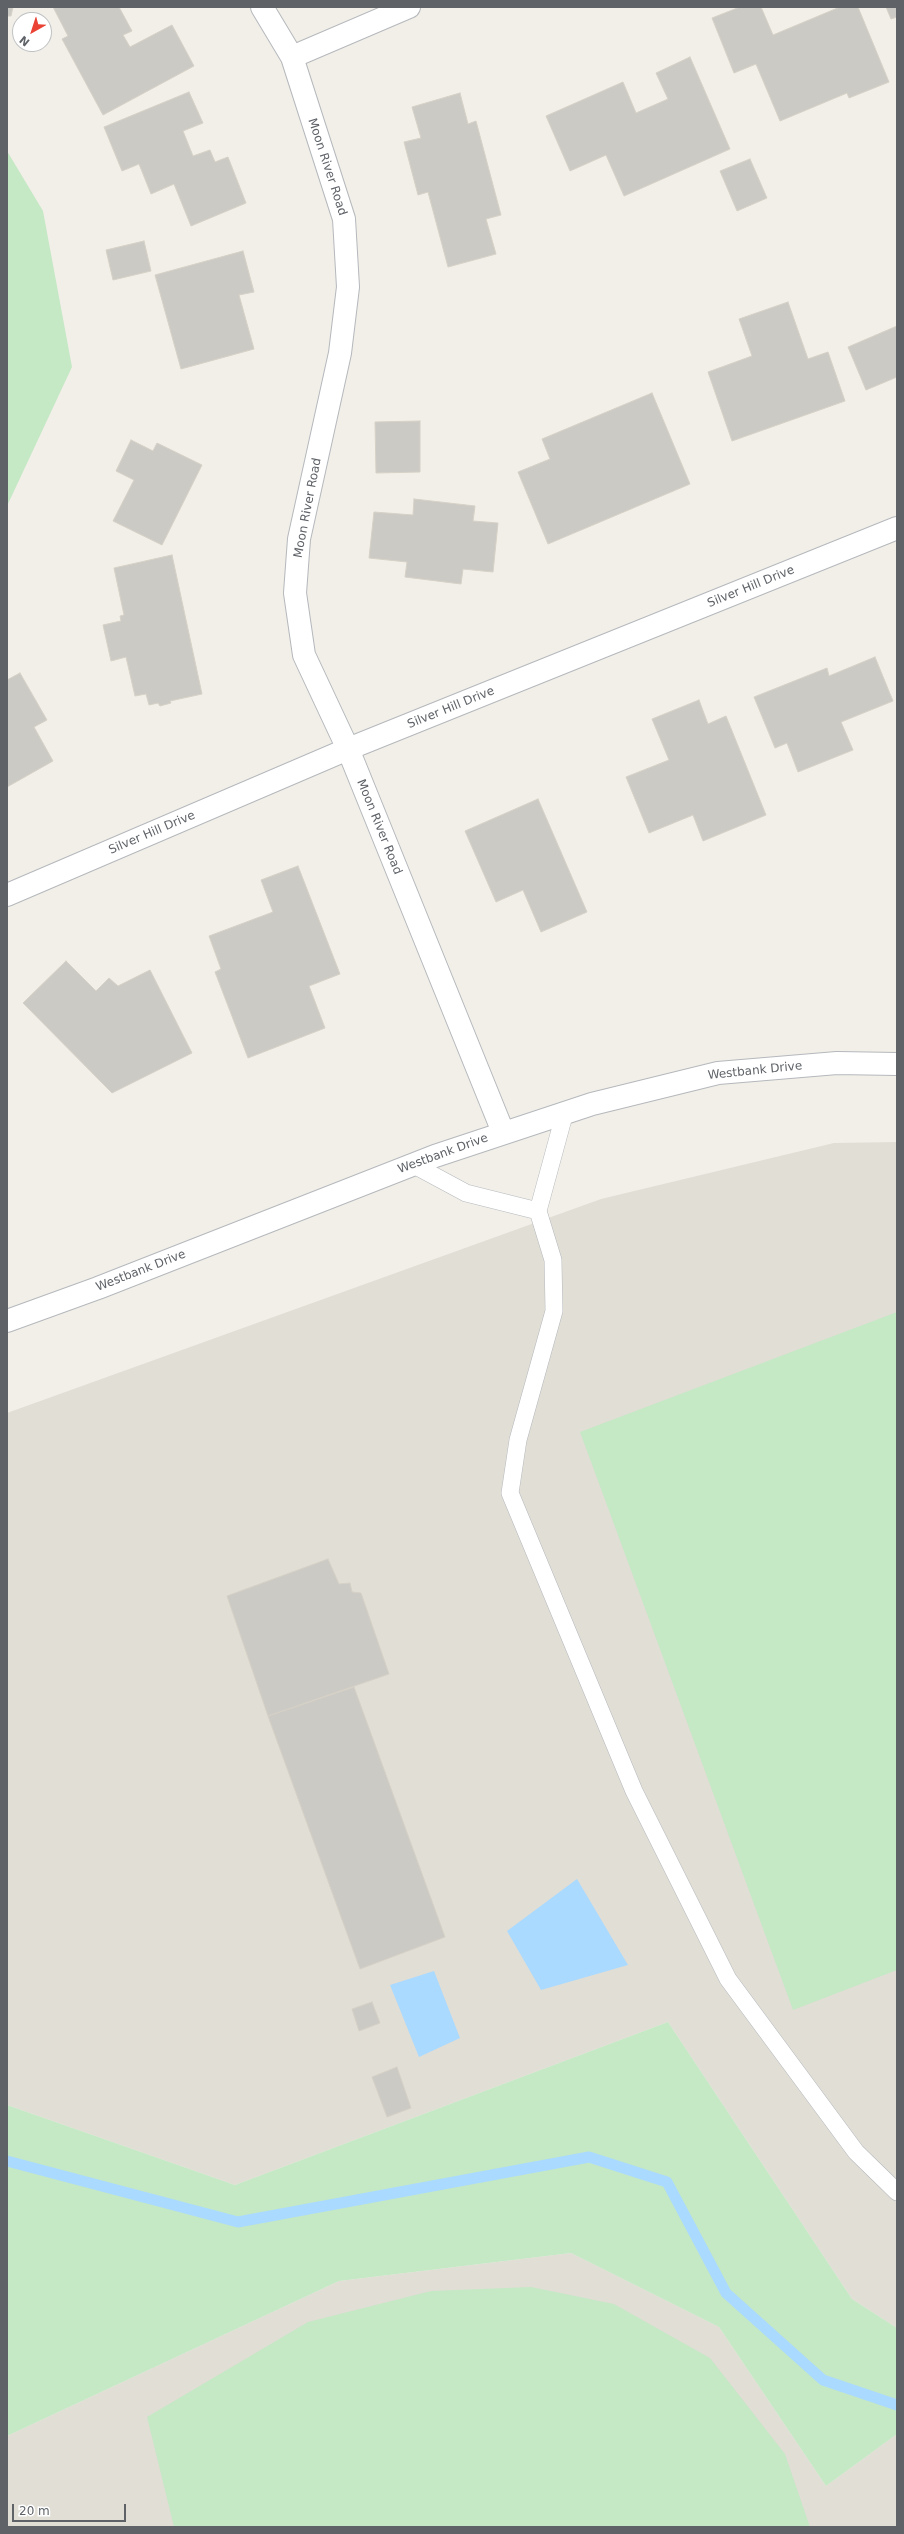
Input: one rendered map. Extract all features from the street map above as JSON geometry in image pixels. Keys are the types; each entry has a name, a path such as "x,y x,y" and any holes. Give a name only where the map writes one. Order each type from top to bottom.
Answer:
{"street":[{"name":"Moon River Road","path":"262,7 292,57 344,219 348,288 340,353 299,539 295,593 304,655 348,750 503,1132"},
{"path":"292,57 409,7"},
{"name":"Silver Hill Drive","path":"7,895 348,750 897,528"},
{"name":"Westbank Drive","path":"7,1321 98,1288 414,1165 503,1132 566,1112 718,1073 837,1063 897,1064"}],"lane":[{"path":"566,1112 538,1211 554,1260 554,1311 518,1440 510,1493 634,1791 728,1979 856,2152 897,2192"},
{"path":"414,1165 466,1193 538,1211"}],"shaded area":[{"path":"897,1142 897,2328 852,2299 668,2022 235,2185 7,2105 7,1413 601,1199 834,1143"},
{"path":"571,2253 719,2327 826,2486 897,2434 897,2527 7,2527 7,2436 339,2281"}],"green space":[{"path":"7,151 43,211 72,367 7,506"},
{"path":"897,1312 897,1970 793,2010 580,1432"},
{"path":"668,2022 852,2299 897,2328 897,2434 826,2486 719,2327 571,2253 339,2281 7,2436 7,2105 235,2185"},
{"path":"531,2287 614,2304 710,2358 785,2454 810,2527 174,2527 147,2417 308,2322 431,2291"}],"water":[{"path":"577,1879 628,1965 541,1990 507,1931"},
{"path":"434,1971 460,2038 419,2057 390,1985"}],"building":[{"path":"7,7 13,7 11,16 7,16"},
{"path":"53,7 119,7 132,31 123,35 130,47 172,25 194,66 103,115 62,39 68,36"},
{"path":"740,7 761,7 773,35 840,7 858,7 889,82 849,98 847,93 780,121 756,64 734,73 712,18"},
{"path":"886,7 897,7 897,17 891,19"},
{"path":"690,57 730,149 624,196 606,155 570,171 546,116 623,82 636,113 668,99 656,73"},
{"path":"189,92 203,123 183,131 193,156 210,150 215,162 228,157 246,203 191,226 174,184 151,194 139,164 122,171 104,127"},
{"path":"460,93 468,124 476,121 501,215 486,219 496,254 448,267 428,192 418,195 404,142 421,138 412,107"},
{"path":"750,159 767,198 737,211 720,171"},
{"path":"144,241 151,271 113,280 106,250"},
{"path":"243,251 254,292 239,295 254,349 181,369 155,275"},
{"path":"788,302 808,359 828,352 845,401 732,441 708,372 752,356 739,319"},
{"path":"897,326 897,377 866,390 848,347"},
{"path":"652,393 690,484 548,544 518,472 550,459 542,439"},
{"path":"420,421 420,472 376,473 375,422"},
{"path":"131,440 153,451 157,443 202,465 162,545 113,521 134,480 116,471"},
{"path":"414,499 475,506 473,521 498,523 493,572 463,569 461,584 405,577 407,562 369,558 374,512 413,515"},
{"path":"172,555 202,694 170,701 171,703 160,706 158,703 149,705 146,694 135,696 126,657 111,661 103,625 121,621 120,616 124,615 114,568"},
{"path":"875,657 893,701 841,722 853,750 798,772 787,743 775,748 754,697 827,668 829,676"},
{"path":"20,673 47,720 34,727 53,761 7,787 7,680"},
{"path":"699,700 708,724 726,716 766,815 703,841 693,815 649,833 626,777 669,760 652,719"},
{"path":"538,799 587,912 541,932 523,890 496,902 465,831"},
{"path":"298,866 340,974 309,986 325,1028 248,1058 215,972 221,969 209,936 273,912 261,880"},
{"path":"66,961 96,991 109,978 118,986 150,970 192,1053 112,1093 23,1003"},
{"path":"328,1559 339,1584 350,1583 352,1592 361,1593 389,1674 268,1716 227,1596"},
{"path":"354,1687 445,1937 360,1969 268,1716"},
{"path":"372,2002 380,2023 359,2031 352,2009"},
{"path":"397,2067 411,2108 387,2117 372,2077"}],"waterway":[{"path":"7,2161 238,2222 589,2157 667,2182 726,2293 823,2380 897,2405"}]}
